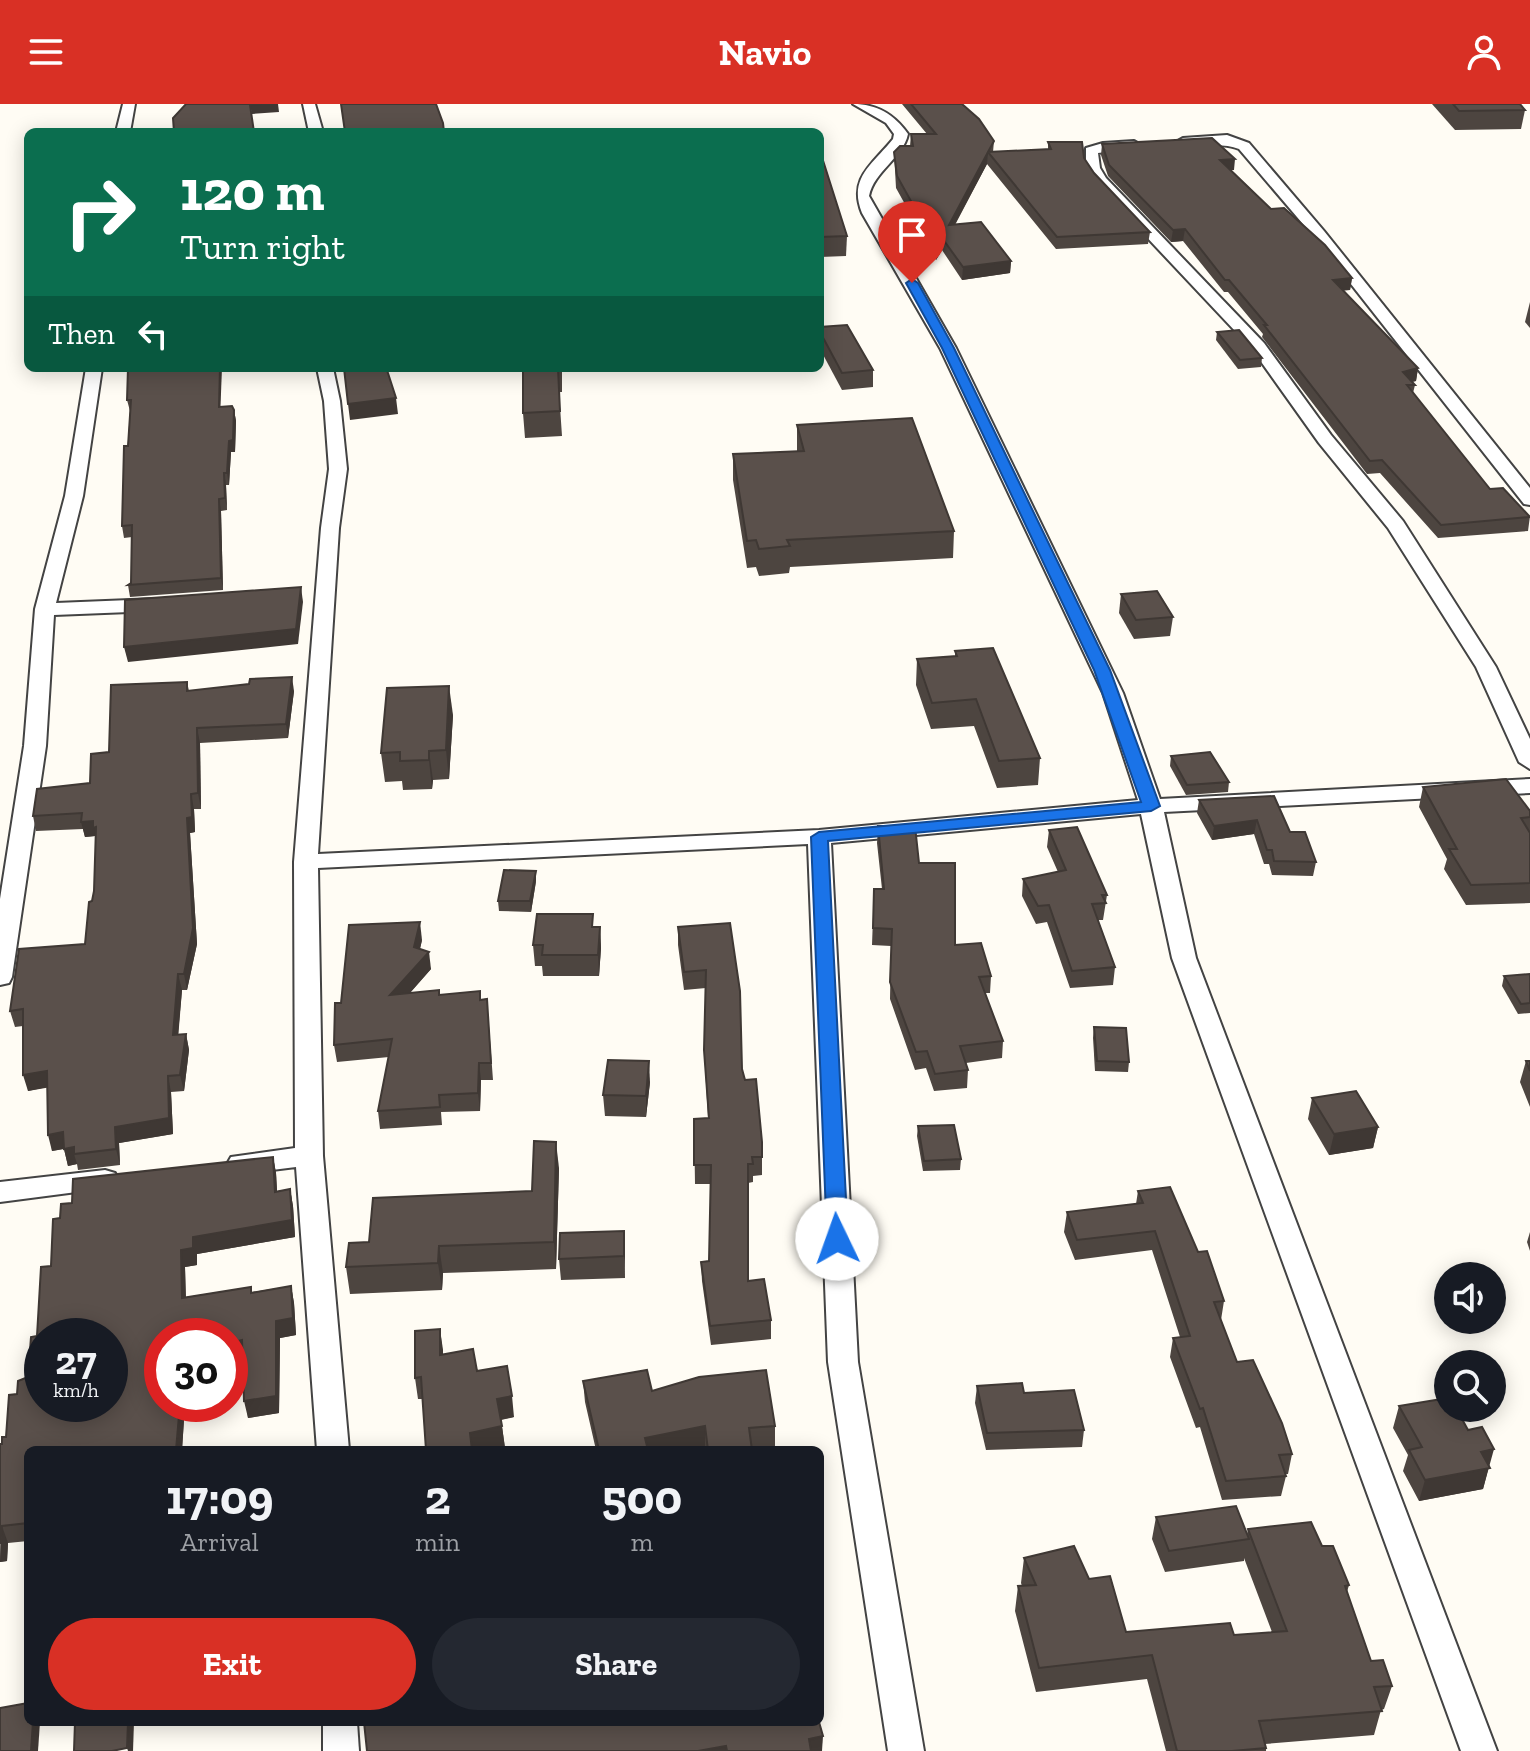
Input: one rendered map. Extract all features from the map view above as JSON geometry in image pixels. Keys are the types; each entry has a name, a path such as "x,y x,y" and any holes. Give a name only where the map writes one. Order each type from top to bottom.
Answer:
{"street":[{"path":"124,128 129,104"},
{"path":"309,104 315,128"},
{"path":"859,104 891,120 901,134 900,140 865,182 862,196 869,213 948,348 1113,693 1151,806 1184,958 1479,1751"},
{"path":"1167,143 1227,139 1244,146 1310,223 1530,500"},
{"path":"1151,144 1094,149 1090,156 1093,168 1116,198 1258,346 1325,439 1396,525 1486,667 1530,762"},
{"path":"0,977 35,746 45,609 74,496 94,372"},
{"path":"326,372 332,401 338,469 319,592 306,862 309,1156 333,1446"},
{"path":"45,609 169,604"},
{"path":"306,862 819,837 1151,806 1530,786"},
{"path":"819,837 843,1362 906,1751"},
{"path":"216,1167 309,1156"},
{"path":"0,1192 124,1177"},
{"path":"340,1726 341,1751"}],"building":[{"path":"186,104 261,104 250,105 253,128 174,128 173,118"},
{"path":"341,104 436,104 444,128 344,128"},
{"path":"911,104 962,104 979,119 994,141 949,225 981,222 1011,261 963,267 942,238 937,248 897,176 894,152 900,146 913,146 911,134 936,134"},
{"path":"1453,104 1520,104 1525,110 1459,111"},
{"path":"1212,138 1235,159 1220,160 1271,209 1284,208 1325,245 1352,278 1333,280 1418,368 1403,372 1415,385 1407,385 1490,489 1503,488 1530,517 1441,525 1382,460 1370,461 1229,280 1225,280 1185,229 1173,230 1109,165 1102,144"},
{"path":"1048,142 1082,142 1084,158 1094,173 1150,232 1057,237 988,152 1051,149"},
{"path":"824,164 847,236 824,237"},
{"path":"847,325 873,370 842,373 824,339 824,327"},
{"path":"1239,330 1262,358 1240,360 1217,332"},
{"path":"128,372 220,372 219,407 232,406 234,410 233,440 229,441 227,473 224,473 225,498 219,499 221,578 128,585 131,583 132,525 122,526 124,446 128,446 131,400 127,400"},
{"path":"344,372 388,372 396,398 348,404"},
{"path":"523,372 558,372 560,411 523,413"},
{"path":"912,418 954,531 787,540 790,546 759,549 756,540 747,541 733,454 804,451 797,425"},
{"path":"301,587 296,629 124,647 125,600"},
{"path":"1157,591 1173,617 1136,620 1121,594"},
{"path":"993,648 1040,758 999,761 976,699 932,703 917,659 957,656 955,651"},
{"path":"292,677 286,724 197,728 198,793 191,794 192,817 187,818 193,928 184,974 178,974 173,1035 186,1034 180,1075 168,1076 169,1118 115,1127 116,1149 74,1154 74,1147 64,1149 63,1132 48,1135 47,1071 23,1075 23,1009 10,1011 19,949 85,944 89,902 94,891 96,827 93,828 93,821 81,822 82,813 33,816 37,789 90,783 91,754 109,752 111,685 187,682 187,691 249,684 250,679"},
{"path":"449,686 446,750 429,751 429,760 400,761 400,752 381,753 387,688"},
{"path":"1210,752 1229,782 1187,785 1171,756"},
{"path":"1506,779 1530,811 1530,817 1521,818 1530,833 1530,883 1471,885 1449,849 1457,849 1423,787"},
{"path":"1274,796 1290,832 1305,832 1316,862 1274,861 1257,820 1214,826 1199,800"},
{"path":"878,826 915,826 919,863 955,863 955,945 981,943 991,976 979,977 1003,1041 960,1046 968,1070 935,1074 927,1051 916,1052 890,982 892,929 873,928 874,889 884,889"},
{"path":"1077,827 1107,895 1102,895 1106,903 1092,904 1115,967 1072,971 1049,905 1038,906 1023,879 1066,870 1049,830"},
{"path":"504,870 536,871 530,901 498,901"},
{"path":"537,914 593,914 592,927 600,927 598,955 542,955 543,945 533,945"},
{"path":"420,922 414,947 429,952 390,995 439,990 439,995 480,991 480,1000 487,999 491,1063 479,1063 478,1093 439,1095 440,1107 378,1111 392,1039 334,1045 335,1003 341,1003 349,925"},
{"path":"730,923 740,991 742,1069 745,1080 756,1079 762,1142 762,1157 752,1157 753,1164 748,1164 748,1281 764,1279 771,1320 710,1326 701,1262 709,1261 711,1165 694,1165 694,1119 709,1118 704,1050 706,970 684,972 678,927"},
{"path":"1530,974 1530,1003 1521,1004 1504,976"},
{"path":"1094,1027 1126,1028 1129,1062 1097,1061"},
{"path":"608,1060 649,1061 646,1096 603,1095"},
{"path":"1356,1091 1378,1127 1334,1134 1312,1098"},
{"path":"954,1125 961,1159 924,1161 918,1126"},
{"path":"534,1141 556,1142 554,1242 439,1246 438,1263 346,1267 349,1243 369,1242 373,1198 532,1191"},
{"path":"273,1157 275,1192 290,1189 292,1220 193,1237 193,1248 181,1250 182,1298 251,1287 251,1293 291,1286 293,1318 276,1321 276,1396 248,1400 248,1318 144,1318 144,1422 178,1422 176,1446 24,1446 24,1523 2,1526 0,1544 0,1444 2,1437 6,1437 9,1395 17,1394 18,1381 24,1379 24,1422 128,1422 128,1318 38,1318 41,1267 51,1266 53,1219 60,1218 61,1204 72,1203 73,1179"},
{"path":"1170,1187 1198,1252 1207,1251 1224,1301 1214,1302 1237,1362 1253,1360 1282,1423 1292,1454 1279,1455 1286,1476 1226,1481 1203,1408 1200,1409 1173,1338 1190,1336 1155,1231 1077,1240 1067,1212 1143,1203 1138,1191"},
{"path":"624,1231 624,1256 559,1259 560,1233"},
{"path":"440,1329 440,1355 473,1349 477,1371 507,1366 512,1396 497,1399 502,1426 470,1433 472,1446 426,1446 421,1377 415,1378 415,1331"},
{"path":"647,1370 652,1391 699,1377 766,1370 775,1426 749,1428 751,1446 708,1446 705,1426 645,1438 647,1446 598,1446 583,1381"},
{"path":"1022,1383 1024,1393 1074,1390 1084,1430 987,1433 977,1386"},
{"path":"1434,1400 1434,1422 1464,1422 1468,1430 1482,1427 1494,1449 1481,1452 1490,1468 1425,1480 1409,1450 1422,1447 1399,1406"},
{"path":"1236,1506 1249,1539 1169,1551 1156,1517"},
{"path":"1311,1522 1322,1546 1333,1546 1349,1585 1345,1586 1371,1661 1383,1660 1392,1686 1374,1687 1382,1711 1259,1721 1266,1748 1177,1751 1152,1655 1039,1668 1018,1586 1036,1585 1024,1558 1074,1546 1089,1579 1110,1576 1126,1632 1230,1623 1234,1635 1287,1631 1248,1529"},
{"path":"24,1704 24,1726 33,1726 31,1751 0,1751 0,1708"},
{"path":"75,1726 128,1726 127,1748 74,1751"},
{"path":"364,1726 820,1726 823,1736 809,1739 811,1751 727,1751 726,1746 698,1751 367,1751"}],"route":[{"path":"837,1239 819,837 1151,806 1113,693 948,348 912,283"}]}
